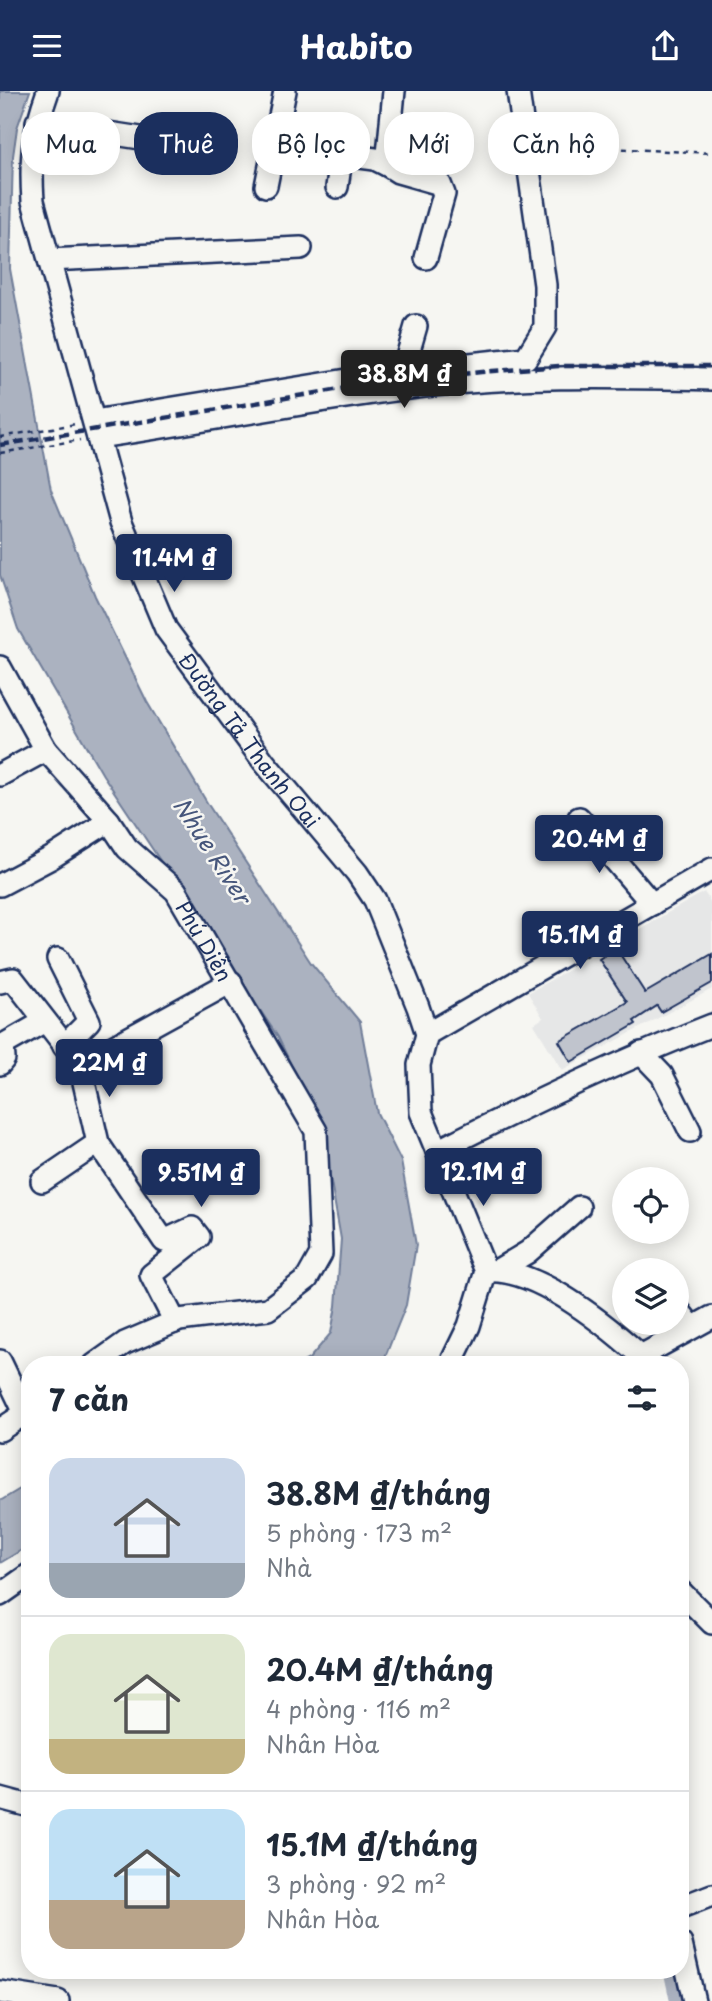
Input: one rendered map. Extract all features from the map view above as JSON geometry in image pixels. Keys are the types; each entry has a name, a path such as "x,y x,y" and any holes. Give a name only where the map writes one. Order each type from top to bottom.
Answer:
{"street":[{"name":"Đường Tả Thanh Oai","path":"41,112 48,91"},
{"path":"266,185 285,91"},
{"path":"392,112 394,91"},
{"path":"518,91 521,112"},
{"path":"337,187 341,159 345,155 375,159 384,164"},
{"name":"Đường Tả Thanh Oai","path":"31,175 33,201 88,430 121,522 166,629 264,762 357,873 375,900 427,1034"},
{"path":"408,175 440,184 443,188 444,194 426,258"},
{"path":"88,430 403,370 526,358 545,327 545,285 530,175"},
{"path":"49,260 300,248"},
{"path":"403,370 416,325"},
{"path":"88,430 196,423 368,394 449,384 563,379 712,379"},
{"name":"Phú Diễn","path":"0,667 47,750 109,821 127,848 176,891 316,1131 321,1254 307,1279 268,1309 229,1312 175,1322"},
{"path":"0,775 47,750"},
{"path":"579,818 652,905"},
{"path":"0,885 51,858 109,821"},
{"path":"492,1271 421,1112 419,1065 427,1034 652,905 708,879"},
{"path":"58,959 89,1021 64,1046"},
{"path":"0,982 13,979 80,1065 98,1143 164,1241 192,1228 198,1237 151,1275 175,1322 125,1343 107,1356"},
{"path":"80,1065 231,982"},
{"path":"0,1064 4,1059 3,1045 45,1021"},
{"path":"437,1151 553,1092 712,1025"},
{"path":"641,1053 662,1075 690,1131"},
{"path":"42,1181 98,1143"},
{"path":"454,1356 492,1271 528,1252 579,1207"},
{"path":"492,1271 540,1282 601,1324 641,1356"},
{"path":"652,1356 692,1327 712,1317"},
{"path":"689,1323 692,1327"},
{"path":"0,1361 21,1400"},
{"path":"0,1430 21,1415"},
{"path":"0,1595 21,1580"},
{"path":"689,1602 712,1623"},
{"path":"0,1798 21,1804"},
{"path":"689,1904 712,1895"},
{"path":"689,1979 694,2001"},
{"path":"0,1992 58,2001"}],"path":[{"path":"619,148 712,153"},
{"path":"0,437 88,430"},
{"path":"0,453 88,430"}],"shaded area":[{"path":"704,892 712,904 712,989 562,1070 534,1024 543,1018 528,993"}],"water":[{"name":"Nhue River","path":"0,91 30,91 21,112 13,156 10,269 51,490 95,596 147,702 209,806 311,963 360,1022 377,1113 401,1161 416,1245 406,1305 385,1356 312,1356 331,1333 336,1306 341,1239 322,1130 278,1037 103,775 18,629 0,575"},
{"path":"21,1488 21,1550 0,1563 0,1501"}],"building":[{"path":"616,948 645,993 712,954 712,983 661,1012 657,1006 634,1021 636,1024 571,1062 559,1041 627,1002 599,959"}],"waterway":[{"path":"673,1979 678,2001"}],"railway":[{"path":"0,445 371,384 559,366 712,366"}]}
